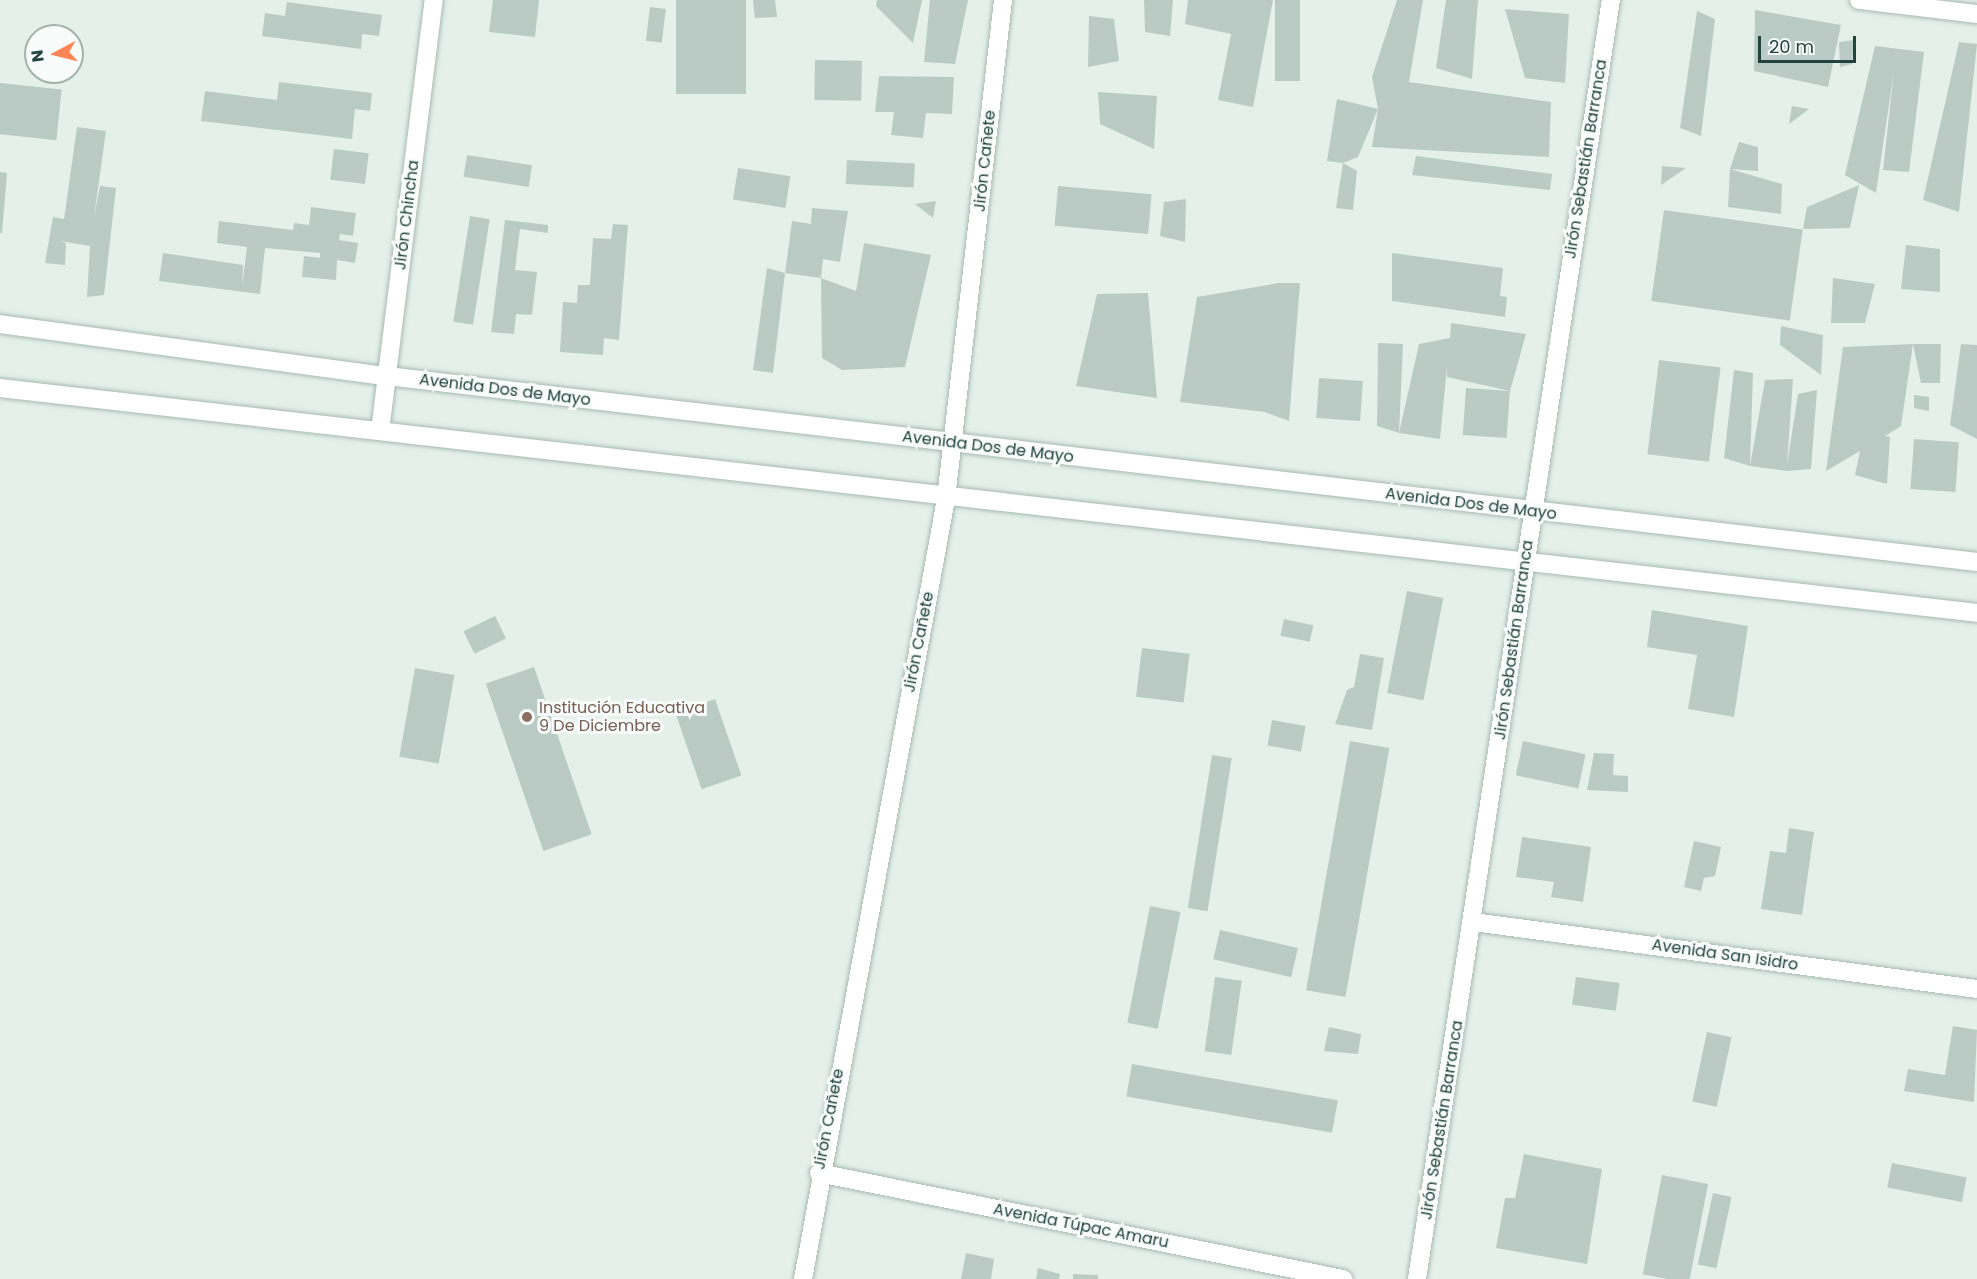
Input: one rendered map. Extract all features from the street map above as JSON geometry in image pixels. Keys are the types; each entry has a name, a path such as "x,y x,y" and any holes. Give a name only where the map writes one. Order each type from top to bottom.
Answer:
{"street":[{"name":"Jirón Chincha","path":"380,431 434,0"},
{"name":"Jirón Cañete","path":"803,1279 819,1173 946,499 1003,0"},
{"name":"Jirón Sebastián Barranca","path":"1417,1279 1473,922 1611,0"},
{"path":"1859,0 1977,14"},
{"name":"Avenida Dos de Mayo","path":"0,324 387,376 1977,562"},
{"path":"0,388 946,499 1977,613"},
{"name":"Avenida San Isidro","path":"1473,922 1977,989"},
{"name":"Avenida Túpac Amaru","path":"819,1173 1343,1279"}],"building":[{"path":"493,0 539,0 535,37 489,32"},
{"path":"676,0 746,0 746,94 676,94"},
{"path":"753,0 775,0 777,17 755,18"},
{"path":"877,0 922,0 913,43 876,6"},
{"path":"930,0 968,0 955,64 924,62"},
{"path":"1144,0 1173,0 1170,36 1145,32"},
{"path":"1188,0 1273,0 1253,107 1218,100 1231,34 1185,24"},
{"path":"1275,0 1300,0 1300,81 1275,81"},
{"path":"1397,0 1423,0 1409,82 1551,102 1549,157 1372,147 1378,109 1372,77"},
{"path":"1446,0 1478,0 1472,79 1436,68"},
{"path":"287,2 382,15 379,36 362,34 361,49 262,36 265,13 285,16"},
{"path":"650,7 666,9 662,43 646,41"},
{"path":"1505,9 1569,14 1565,83 1525,78"},
{"path":"1755,10 1841,25 1828,87 1754,71"},
{"path":"1697,11 1715,19 1701,136 1680,128"},
{"path":"1089,16 1114,19 1119,61 1088,67"},
{"path":"1854,40 1852,64 1840,67 1839,42"},
{"path":"1959,42 1977,44 1959,212 1923,200"},
{"path":"1875,46 1924,52 1909,172 1883,170 1894,71 1876,193 1845,175"},
{"path":"815,60 862,61 861,101 814,100"},
{"path":"879,76 954,77 952,114 926,113 923,138 891,135 894,112 875,112"},
{"path":"279,82 372,93 370,111 355,109 352,139 201,121 205,91 277,100"},
{"path":"0,83 62,89 56,140 0,134"},
{"path":"1098,92 1157,96 1154,149 1100,124"},
{"path":"1337,99 1378,109 1358,157 1343,163 1327,161"},
{"path":"1792,106 1809,109 1789,124"},
{"path":"77,127 106,131 94,217 100,186 116,188 104,295 87,297 90,246 60,241 66,243 65,265 45,263 53,217 64,219"},
{"path":"1739,142 1758,147 1758,171 1730,169"},
{"path":"334,149 369,153 365,184 330,180"},
{"path":"467,155 532,165 529,187 464,177"},
{"path":"1416,156 1552,174 1550,190 1412,175"},
{"path":"847,160 915,164 914,188 846,184"},
{"path":"1343,163 1357,171 1353,210 1336,208"},
{"path":"1662,166 1686,168 1661,185"},
{"path":"738,168 790,176 785,208 733,200"},
{"path":"1730,169 1782,184 1781,214 1728,207"},
{"path":"0,172 7,173 2,233 0,233"},
{"path":"1859,185 1850,228 1803,229 1807,207"},
{"path":"1058,186 1152,194 1148,234 1055,226"},
{"path":"1186,199 1185,242 1160,236 1164,202"},
{"path":"936,201 933,218 915,204"},
{"path":"311,207 356,213 353,236 340,234 339,240 358,243 355,263 337,260 336,280 302,277 304,256 320,258 320,253 265,248 260,294 159,281 163,253 243,265 242,286 247,247 217,243 219,221 293,230 294,223 309,225"},
{"path":"812,208 848,211 840,262 823,259 821,278 785,273 792,221 811,224"},
{"path":"1664,210 1803,229 1790,321 1651,301"},
{"path":"470,216 490,219 473,325 453,322"},
{"path":"505,220 548,225 548,233 520,229 515,270 537,272 532,315 516,314 514,334 491,332"},
{"path":"613,224 628,225 619,340 604,338 603,355 560,352 563,302 577,303 578,285 590,285 593,238 611,239"},
{"path":"864,243 931,255 905,367 842,370 822,358 821,278 856,291"},
{"path":"1906,245 1940,249 1940,292 1901,289"},
{"path":"1392,253 1503,268 1500,296 1507,297 1505,317 1392,301"},
{"path":"767,268 785,273 773,373 753,370"},
{"path":"1833,278 1875,284 1865,323 1831,323"},
{"path":"1279,283 1300,283 1289,421 1265,412 1180,402 1197,297"},
{"path":"1148,293 1157,398 1076,386 1097,294"},
{"path":"1451,323 1526,334 1510,391 1447,377 1447,367 1440,439 1399,433 1419,344 1450,338"},
{"path":"1781,326 1823,335 1821,375 1780,345"},
{"path":"1378,343 1403,344 1399,433 1377,426"},
{"path":"1913,344 1941,344 1940,383 1921,383"},
{"path":"1913,344 1901,426 1885,436 1890,437 1887,484 1855,475 1860,451 1826,471 1843,347"},
{"path":"1961,344 1977,345 1977,439 1950,425"},
{"path":"1659,360 1721,368 1709,462 1647,454"},
{"path":"1734,370 1753,373 1750,466 1724,458"},
{"path":"1319,378 1363,381 1360,421 1316,418"},
{"path":"1793,379 1787,465 1798,394 1817,390 1811,469 1787,471 1750,466 1765,380"},
{"path":"1466,388 1510,391 1507,438 1463,435"},
{"path":"1914,395 1929,397 1929,411 1914,408"},
{"path":"1914,439 1959,442 1955,492 1911,489"},
{"path":"1407,591 1443,598 1423,700 1387,693"},
{"path":"1652,610 1748,626 1734,717 1688,709 1697,655 1647,647"},
{"path":"495,616 506,638 475,654 464,631"},
{"path":"1284,619 1313,625 1310,642 1280,636"},
{"path":"1142,648 1190,654 1184,702 1136,697"},
{"path":"1360,654 1384,658 1372,730 1335,724 1347,690 1354,687"},
{"path":"534,667 592,834 543,851 486,684"},
{"path":"415,668 454,675 439,764 399,757"},
{"path":"715,699 741,776 702,789 675,713"},
{"path":"1272,720 1305,726 1301,752 1267,746"},
{"path":"1350,741 1389,748 1345,997 1306,990"},
{"path":"1523,741 1586,754 1578,789 1516,775"},
{"path":"1594,753 1614,754 1613,775 1628,776 1628,792 1587,790"},
{"path":"1212,755 1232,758 1208,911 1188,908"},
{"path":"1789,828 1814,832 1802,915 1761,909 1770,851 1786,853"},
{"path":"1522,837 1591,847 1583,902 1551,897 1554,882 1516,877"},
{"path":"1694,841 1721,847 1715,876 1704,878 1701,891 1684,887"},
{"path":"1150,906 1180,912 1158,1029 1127,1023"},
{"path":"1220,930 1298,948 1291,977 1213,959"},
{"path":"1215,977 1242,981 1231,1055 1205,1051"},
{"path":"1576,977 1620,983 1616,1011 1572,1005"},
{"path":"1953,1026 1977,1030 1974,1102 1904,1091 1908,1069 1945,1075"},
{"path":"1329,1027 1361,1034 1358,1054 1324,1051"},
{"path":"1707,1032 1731,1037 1717,1107 1692,1101"},
{"path":"1132,1064 1338,1100 1332,1133 1126,1096"},
{"path":"1524,1154 1602,1169 1587,1264 1496,1248 1505,1198 1515,1198"},
{"path":"1892,1163 1967,1178 1962,1202 1887,1188"},
{"path":"1662,1175 1708,1184 1690,1279 1668,1279 1643,1274"},
{"path":"1713,1193 1732,1197 1716,1268 1698,1264"},
{"path":"966,1253 994,1259 991,1279 961,1279"},
{"path":"1038,1268 1060,1274 1059,1279 1036,1279"},
{"path":"1073,1274 1098,1275 1098,1279 1073,1279"}],"place":[{"name":"Institución Educativa 9 De Diciembre","path":"527,717"}]}
